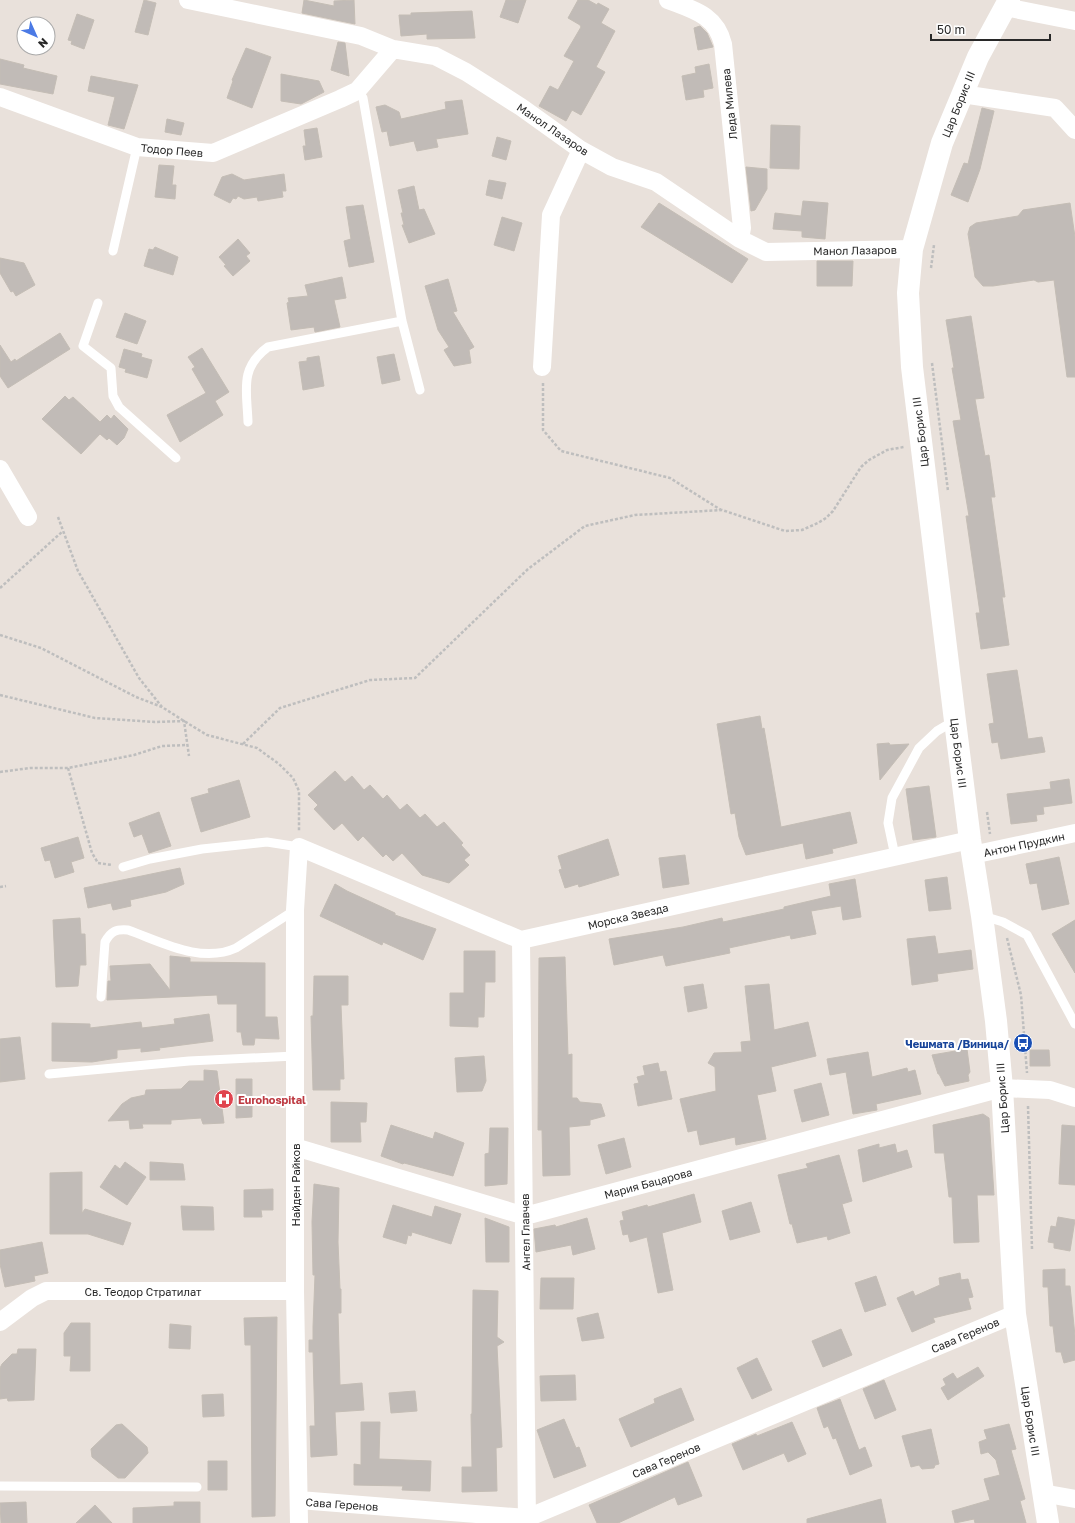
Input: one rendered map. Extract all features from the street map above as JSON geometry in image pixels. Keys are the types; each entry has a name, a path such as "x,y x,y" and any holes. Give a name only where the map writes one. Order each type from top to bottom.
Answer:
{"street":[{"name":"Манол Лазаров","path":"188,0 361,36 393,49 435,56 466,72 521,107 581,150 612,167 656,182 740,239 766,252 912,249"},
{"name":"Леда Милева","path":"668,0 710,18 720,31 723,44 742,228 740,239"},
{"path":"1007,4 1075,21"},
{"name":"Цар Борис III","path":"1007,4 978,57 942,143 912,249 908,293 912,367 955,720 978,848 993,919 1015,1314 1042,1493 1048,1523"},
{"name":"Тодор Пеев","path":"0,96 137,147 213,153 357,91 393,49"},
{"path":"962,94 1055,108 1075,130"},
{"path":"542,367 551,215 581,150"},
{"path":"0,469 28,517"},
{"name":"Антон Прудкин","path":"978,848 1075,833"},
{"path":"299,847 521,940"},
{"name":"Найден Райков","path":"299,847 295,910 295,1291 299,1523"},
{"name":"Морска Звезда","path":"521,940 895,856 978,848"},
{"name":"Ангел Главчев","path":"521,940 527,1520"},
{"name":"Мария Бацарова","path":"525,1216 1002,1088 1050,1090 1075,1098"},
{"path":"295,1147 525,1216"},
{"name":"Св. Теодор Стратилат","path":"0,1322 32,1298 46,1291 295,1291"},
{"name":"Сава Геренов","path":"299,1500 527,1520 1015,1314"},
{"path":"1042,1493 1075,1499"}],"lane":[{"path":"357,91 363,98 402,321 420,390"},
{"path":"113,251 137,147"},
{"path":"98,303 84,346 110,368 113,396 119,407 176,458"},
{"path":"248,422 247,377 249,368 258,354 268,346 402,321"},
{"path":"895,856 888,823 892,798 919,748 937,731 955,720"},
{"path":"123,867 150,859 202,849 267,842 299,847"},
{"path":"101,997 105,942 109,934 118,929 128,930 198,954 214,955 236,948 295,910"},
{"path":"993,919 1027,935 1075,1024"},
{"path":"50,1074 189,1061 295,1056"},
{"path":"0,1486 197,1486"}],"path":[{"path":"930,274 935,238"},
{"path":"932,355 948,496"},
{"path":"542,367 543,430 561,451 670,478 722,510 785,531 802,530 818,523 829,514 862,467 869,460 887,450 898,447 922,449"},
{"path":"243,744 280,708 370,680 415,678 528,568 585,526 635,516 722,510"},
{"path":"58,517 78,571 139,678 162,707"},
{"path":"0,588 63,531"},
{"path":"0,635 41,648 136,697 162,707 206,734 243,744 262,752 279,764 293,778 299,791 299,847"},
{"path":"0,695 95,718 155,722 184,721"},
{"path":"184,721 189,756"},
{"path":"0,772 30,768 68,768 134,755 162,746 187,745"},
{"path":"68,768 92,853 98,862 123,867"},
{"path":"978,848 987,810"},
{"path":"0,887 6,886"},
{"path":"993,919 1021,995 1028,1089 1032,1256"}],"building":[{"path":"144,0 156,3 148,35 135,32"},
{"path":"304,0 334,6 334,1 354,0 355,24 302,13"},
{"path":"506,0 526,0 518,23 500,17"},
{"path":"578,0 588,0 609,9 601,23 615,31 596,67 605,72 581,115 572,110 566,121 539,106 550,86 558,90 574,61 564,56 581,27 568,18"},
{"path":"472,11 475,38 427,39 427,34 401,36 399,15 411,15 411,13"},
{"path":"77,14 94,20 84,49 71,44 72,41 68,40"},
{"path":"700,26 707,33 713,47 698,50 694,28"},
{"path":"338,42 345,43 349,76 331,70"},
{"path":"246,48 271,57 252,108 227,98 233,81 232,80"},
{"path":"0,59 24,65 23,68 57,76 53,94 0,84"},
{"path":"709,64 713,88 703,90 704,97 686,100 682,76 696,73 695,67"},
{"path":"281,74 319,81 324,92 301,104 281,101"},
{"path":"91,76 138,85 124,129 108,125 115,97 88,91"},
{"path":"462,100 468,134 436,139 438,147 417,151 414,141 390,146 387,131 382,132 376,107 385,105 399,112 401,119 446,109 445,102"},
{"path":"982,108 994,111 980,169 968,202 951,195 964,163 968,164"},
{"path":"167,119 184,123 181,135 165,132"},
{"path":"771,125 800,126 799,169 770,168"},
{"path":"317,128 322,157 305,160 303,146 306,146 304,130"},
{"path":"497,137 511,141 506,160 492,156"},
{"path":"159,165 174,166 172,185 176,185 175,199 155,197"},
{"path":"746,167 767,169 767,189 755,210 751,211"},
{"path":"232,174 244,180 284,174 286,191 282,191 283,197 258,201 257,197 244,199 238,196 236,199 233,198 230,203 214,195 222,177"},
{"path":"489,180 506,183 502,199 486,195"},
{"path":"414,186 419,210 424,209 435,234 409,243 402,225 404,225 401,213 403,213 398,190"},
{"path":"803,201 828,203 825,239 802,237 802,231 773,229 775,213 801,216"},
{"path":"659,203 748,259 732,283 641,227"},
{"path":"1070,203 1075,237 1075,377 1067,377 1054,280 1038,282 1034,280 983,286 975,277 968,234 970,227 976,223 1018,216 1023,210"},
{"path":"363,205 374,262 349,267 344,241 351,239 346,207"},
{"path":"502,217 522,223 514,251 494,245"},
{"path":"238,239 250,253 246,256 250,261 233,276 224,266 226,265 219,257"},
{"path":"155,247 178,257 173,275 144,266 149,249 153,250"},
{"path":"0,258 24,263 35,285 16,296 13,291 11,292 0,273"},
{"path":"817,261 853,261 852,286 817,286"},
{"path":"342,277 346,298 334,300 340,327 315,332 314,327 291,330 287,303 289,302 288,298 308,296 305,285"},
{"path":"448,279 457,311 453,312 474,347 469,350 471,363 454,366 444,350 449,347 438,330 425,286"},
{"path":"125,313 146,321 137,344 116,337"},
{"path":"971,316 984,398 975,399 985,456 989,455 995,497 991,497 1005,597 1002,597 1009,645 981,649 976,613 980,613 966,516 969,516 953,421 961,420 946,320"},
{"path":"60,333 70,349 8,388 0,376 0,345 11,362 15,359 16,361"},
{"path":"202,348 229,392 215,401 223,415 180,442 167,415 206,393 192,369 195,367 188,357"},
{"path":"124,349 142,354 141,357 152,360 147,378 125,372 126,369 119,367"},
{"path":"394,354 400,380 382,384 377,357"},
{"path":"319,356 324,386 303,390 299,362 307,361 307,358"},
{"path":"65,396 69,400 73,397 100,422 107,415 111,419 114,415 128,429 124,438 117,445 109,438 107,440 100,434 81,454 42,419"},
{"path":"1017,670 1028,739 1042,737 1045,752 1001,759 998,742 992,743 989,724 994,723 987,674"},
{"path":"760,716 762,729 764,728 781,827 850,812 857,843 832,849 833,853 806,859 803,843 746,855 739,837 735,813 731,814 717,724"},
{"path":"889,743 890,745 909,744 880,780 877,744"},
{"path":"335,771 345,782 352,776 364,790 370,785 383,799 387,795 400,810 407,804 420,818 425,814 437,827 444,822 463,843 461,845 470,855 464,860 469,865 449,883 422,875 402,853 393,861 386,854 383,857 363,836 358,841 342,823 334,830 314,809 318,805 308,795"},
{"path":"1069,779 1072,803 1043,807 1044,814 1036,815 1037,821 1011,824 1007,794 1051,789 1050,782"},
{"path":"239,780 250,817 201,832 191,798 209,793 208,789"},
{"path":"929,786 936,837 913,840 906,789"},
{"path":"159,812 171,846 149,853 142,834 134,837 129,823"},
{"path":"78,837 84,858 71,862 74,872 55,878 50,860 45,861 41,848"},
{"path":"608,839 619,875 579,887 578,884 565,888 559,870 562,869 558,856"},
{"path":"685,855 689,884 663,888 659,858"},
{"path":"1059,857 1069,904 1042,910 1037,883 1030,884 1026,864"},
{"path":"180,868 184,884 166,892 130,900 131,906 113,910 111,903 88,908 84,888"},
{"path":"947,877 951,909 929,911 925,880"},
{"path":"855,879 861,917 843,920 841,906 811,911 816,934 791,939 790,935 729,948 730,953 666,966 663,955 614,965 609,939 683,927 722,918 723,922 784,909 784,907 831,896 829,884"},
{"path":"335,884 395,913 395,915 436,929 423,960 383,942 382,945 320,916"},
{"path":"80,918 81,934 85,934 86,965 80,965 78,986 56,987 53,920"},
{"path":"1075,920 1075,973 1052,934"},
{"path":"935,936 938,954 971,950 973,969 937,974 938,981 912,985 907,939"},
{"path":"464,951 495,951 495,982 485,982 484,1017 478,1017 478,1027 450,1026 450,993 464,993"},
{"path":"170,956 190,958 190,962 265,963 265,1017 277,1017 279,1039 255,1038 254,1045 243,1045 241,1032 237,1032 237,1004 218,1004 217,995 107,1000 108,981 111,981 110,966 150,964 170,990"},
{"path":"565,957 568,1055 572,1054 572,1098 577,1098 580,1102 601,1104 605,1116 590,1120 590,1125 569,1127 570,1175 543,1176 542,1130 538,1130 539,958"},
{"path":"314,976 348,976 348,1005 341,1005 344,1079 340,1079 340,1090 313,1090 311,1016 313,1016"},
{"path":"703,984 707,1008 688,1012 684,987"},
{"path":"769,984 774,1030 808,1022 816,1056 771,1067 776,1091 757,1095 766,1139 736,1145 735,1137 700,1145 697,1130 688,1132 680,1099 716,1091 715,1067 708,1063 714,1053 742,1052 741,1042 751,1041 745,986"},
{"path":"209,1014 213,1041 159,1048 160,1050 141,1052 141,1048 117,1050 117,1058 92,1062 52,1061 52,1023 90,1024 90,1028 141,1022 142,1028 175,1024 174,1019"},
{"path":"20,1037 25,1079 0,1082 0,1039"},
{"path":"967,1049 970,1072 968,1075 969,1081 945,1086 938,1074 932,1055"},
{"path":"1030,1050 1049,1050 1050,1066 1030,1066"},
{"path":"868,1052 872,1077 907,1068 908,1072 915,1070 921,1094 876,1104 877,1110 853,1114 846,1072 830,1075 827,1059"},
{"path":"484,1056 486,1081 482,1091 457,1092 455,1058"},
{"path":"658,1063 660,1072 666,1071 672,1099 638,1106 634,1084 639,1083 637,1077 645,1075 643,1066"},
{"path":"204,1070 217,1071 224,1123 203,1124 201,1118 171,1120 171,1124 142,1124 143,1128 130,1129 129,1120 108,1121 122,1104 131,1098 145,1095 146,1090 181,1089 189,1081 204,1081"},
{"path":"236,1079 252,1079 252,1117 236,1118"},
{"path":"821,1083 829,1115 802,1122 794,1090"},
{"path":"331,1102 367,1103 366,1122 360,1122 361,1142 331,1142"},
{"path":"983,1114 989,1118 994,1195 977,1195 979,1242 954,1243 952,1197 949,1197 944,1153 935,1153 933,1125"},
{"path":"391,1125 433,1139 435,1132 464,1143 453,1176 404,1163 403,1164 381,1156"},
{"path":"1062,1125 1075,1126 1075,1185 1059,1184"},
{"path":"490,1128 508,1128 507,1184 485,1186 485,1154 489,1153"},
{"path":"624,1138 631,1167 606,1174 598,1145"},
{"path":"879,1144 879,1148 895,1144 897,1153 907,1150 912,1167 863,1182 858,1150"},
{"path":"839,1155 852,1201 842,1204 850,1233 828,1240 827,1236 797,1243 792,1224 790,1224 778,1175 808,1168 806,1164"},
{"path":"125,1162 146,1177 127,1205 100,1187 115,1165 120,1169"},
{"path":"150,1162 183,1164 185,1180 150,1180"},
{"path":"82,1172 82,1213 85,1209 131,1223 123,1245 88,1234 50,1234 50,1173"},
{"path":"314,1184 339,1188 338,1242 341,1313 338,1313 340,1385 362,1383 364,1410 335,1412 337,1455 311,1457 310,1426 315,1426 313,1352 309,1352 309,1340 313,1340 315,1275 313,1275 312,1222"},
{"path":"273,1189 273,1210 261,1210 262,1217 244,1217 244,1190"},
{"path":"694,1194 701,1222 662,1233 673,1290 658,1293 647,1237 630,1242 628,1234 623,1235 620,1221 624,1220 622,1212 647,1205 648,1207"},
{"path":"751,1202 760,1232 730,1240 722,1211"},
{"path":"393,1205 432,1217 435,1206 461,1214 451,1244 412,1232 411,1236 408,1235 406,1244 383,1237"},
{"path":"181,1206 213,1207 214,1230 183,1230"},
{"path":"1058,1217 1075,1220 1070,1251 1054,1248 1054,1243 1048,1242 1051,1226 1056,1227"},
{"path":"485,1218 509,1227 509,1262 486,1262"},
{"path":"587,1218 595,1249 573,1255 571,1245 536,1252 534,1229 555,1225 556,1227"},
{"path":"42,1242 48,1273 34,1276 35,1281 5,1287 0,1264 0,1250"},
{"path":"1065,1269 1065,1286 1070,1286 1075,1336 1075,1360 1064,1363 1061,1352 1056,1352 1053,1326 1050,1326 1048,1287 1043,1287 1043,1270"},
{"path":"960,1273 961,1280 968,1279 973,1297 968,1298 971,1309 933,1318 935,1322 912,1332 897,1298 913,1291 915,1296 940,1285 939,1278"},
{"path":"876,1276 886,1305 865,1312 855,1283"},
{"path":"541,1278 574,1278 573,1309 540,1309"},
{"path":"473,1290 498,1291 497,1337 504,1342 497,1346 502,1447 496,1448 497,1491 462,1492 462,1467 472,1467 471,1414"},
{"path":"598,1313 604,1338 582,1341 577,1318"},
{"path":"277,1317 275,1516 252,1517 251,1345 245,1345 244,1318"},
{"path":"71,1323 90,1323 90,1371 70,1371 71,1356 64,1356 64,1333"},
{"path":"170,1324 191,1326 190,1349 169,1348"},
{"path":"841,1329 852,1355 823,1367 812,1341"},
{"path":"18,1349 36,1349 34,1400 8,1401 7,1398 0,1399 0,1368 12,1354 17,1354"},
{"path":"757,1358 772,1390 752,1399 737,1368"},
{"path":"978,1367 984,1376 948,1400 941,1388 946,1385 943,1379 953,1373 957,1379"},
{"path":"575,1375 576,1400 541,1401 540,1376"},
{"path":"884,1380 896,1410 875,1419 863,1389"},
{"path":"681,1388 694,1420 631,1447 619,1419 655,1403 654,1399"},
{"path":"415,1391 417,1411 391,1413 389,1393"},
{"path":"223,1394 224,1416 203,1417 202,1395"},
{"path":"840,1399 859,1450 865,1447 872,1466 850,1475 836,1438 833,1439 828,1426 824,1428 817,1408"},
{"path":"564,1419 576,1448 579,1447 586,1466 554,1478 537,1430"},
{"path":"361,1422 380,1422 379,1459 431,1461 430,1491 402,1490 403,1486 354,1485 354,1464 361,1465"},
{"path":"792,1422 806,1454 788,1462 784,1453 743,1470 732,1444"},
{"path":"122,1424 147,1447 148,1453 125,1478 118,1478 92,1457 91,1449 116,1425"},
{"path":"1009,1424 1016,1449 1011,1450 1025,1499 1020,1501 1026,1523 975,1523 974,1519 955,1523 952,1511 990,1500 984,1479 1000,1475 996,1460 988,1452 981,1454 979,1442 987,1439 984,1430"},
{"path":"931,1429 939,1464 935,1465 934,1468 922,1469 919,1465 911,1467 902,1436"},
{"path":"208,1461 227,1461 227,1490 208,1490"},
{"path":"688,1462 702,1496 678,1505 675,1497 618,1523 597,1523 589,1505"},
{"path":"881,1499 886,1523 807,1523 807,1519"},
{"path":"26,1502 27,1523 1,1523 0,1503"},
{"path":"174,1502 200,1502 200,1523 133,1523 133,1508 174,1506"},
{"path":"95,1505 112,1523 76,1523"}],"place":[{"name":"Чешмата /Виница/","path":"1023,1043"},
{"name":"Eurohospital","path":"224,1099"}]}
